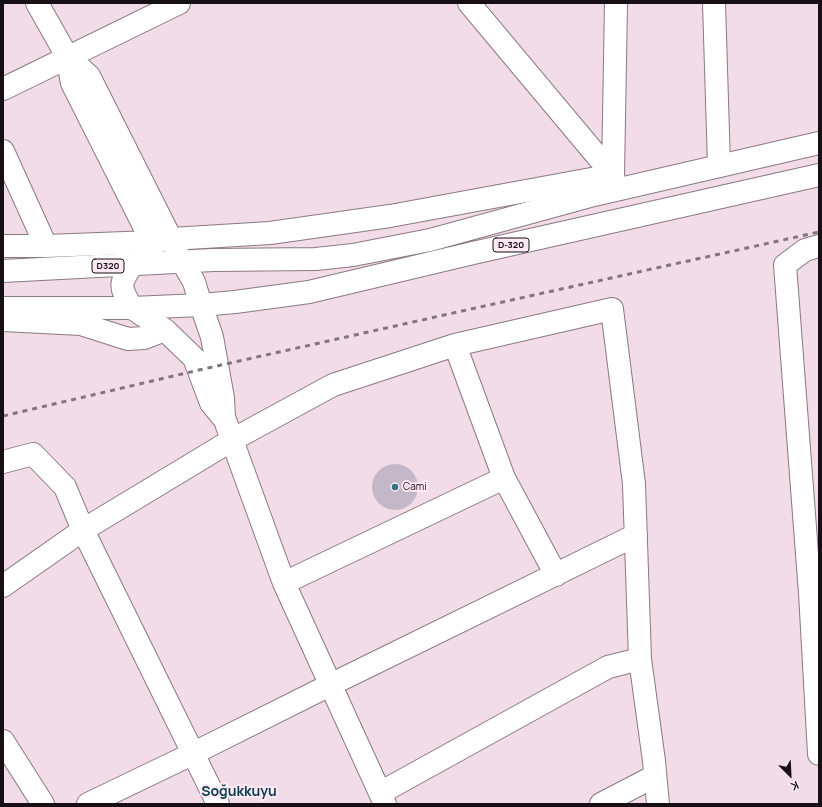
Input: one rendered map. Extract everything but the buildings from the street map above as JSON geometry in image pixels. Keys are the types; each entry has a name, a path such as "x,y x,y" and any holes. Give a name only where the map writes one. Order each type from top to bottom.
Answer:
{"main road":[{"path":"37,3 70,61 72,83 162,240 182,261 194,282 212,337 228,430 284,583 382,798 608,667 640,659"},
{"path":"469,3 615,182"},
{"path":"615,182 616,3"},
{"path":"714,3 719,166"},
{"path":"3,90 70,61 169,5"},
{"path":"3,246 46,246 270,233 555,195 615,182 719,166 819,143"},
{"path":"3,151 46,246"},
{"name":"D-320","path":"201,305 309,292 473,253 819,175"},
{"name":"D320","path":"3,271 182,261 316,259 353,255 430,240 555,195"},
{"path":"162,240 142,264 125,275 122,284 122,292 132,308 165,330 194,358 211,403 228,430"},
{"path":"819,246 805,250 785,265 810,593 819,754"},
{"path":"3,308 132,308 201,305"},
{"path":"3,586 228,430 333,385 455,345 612,309 634,484 640,659 658,804"},
{"path":"3,320 81,324 128,339 144,338 165,330"},
{"path":"455,345 504,478 556,575"},
{"path":"3,462 33,454 65,487 83,530 192,754 218,804"},
{"path":"284,583 504,478"},
{"path":"88,804 636,535"},
{"path":"3,741 44,804"},
{"path":"601,804 655,776"}],"railway":[{"path":"3,416 199,370 819,232"}],"place":[{"name":"Cami","path":"395,487"}],"district":[{"name":"Soğukkuyu","path":"239,792"}]}
